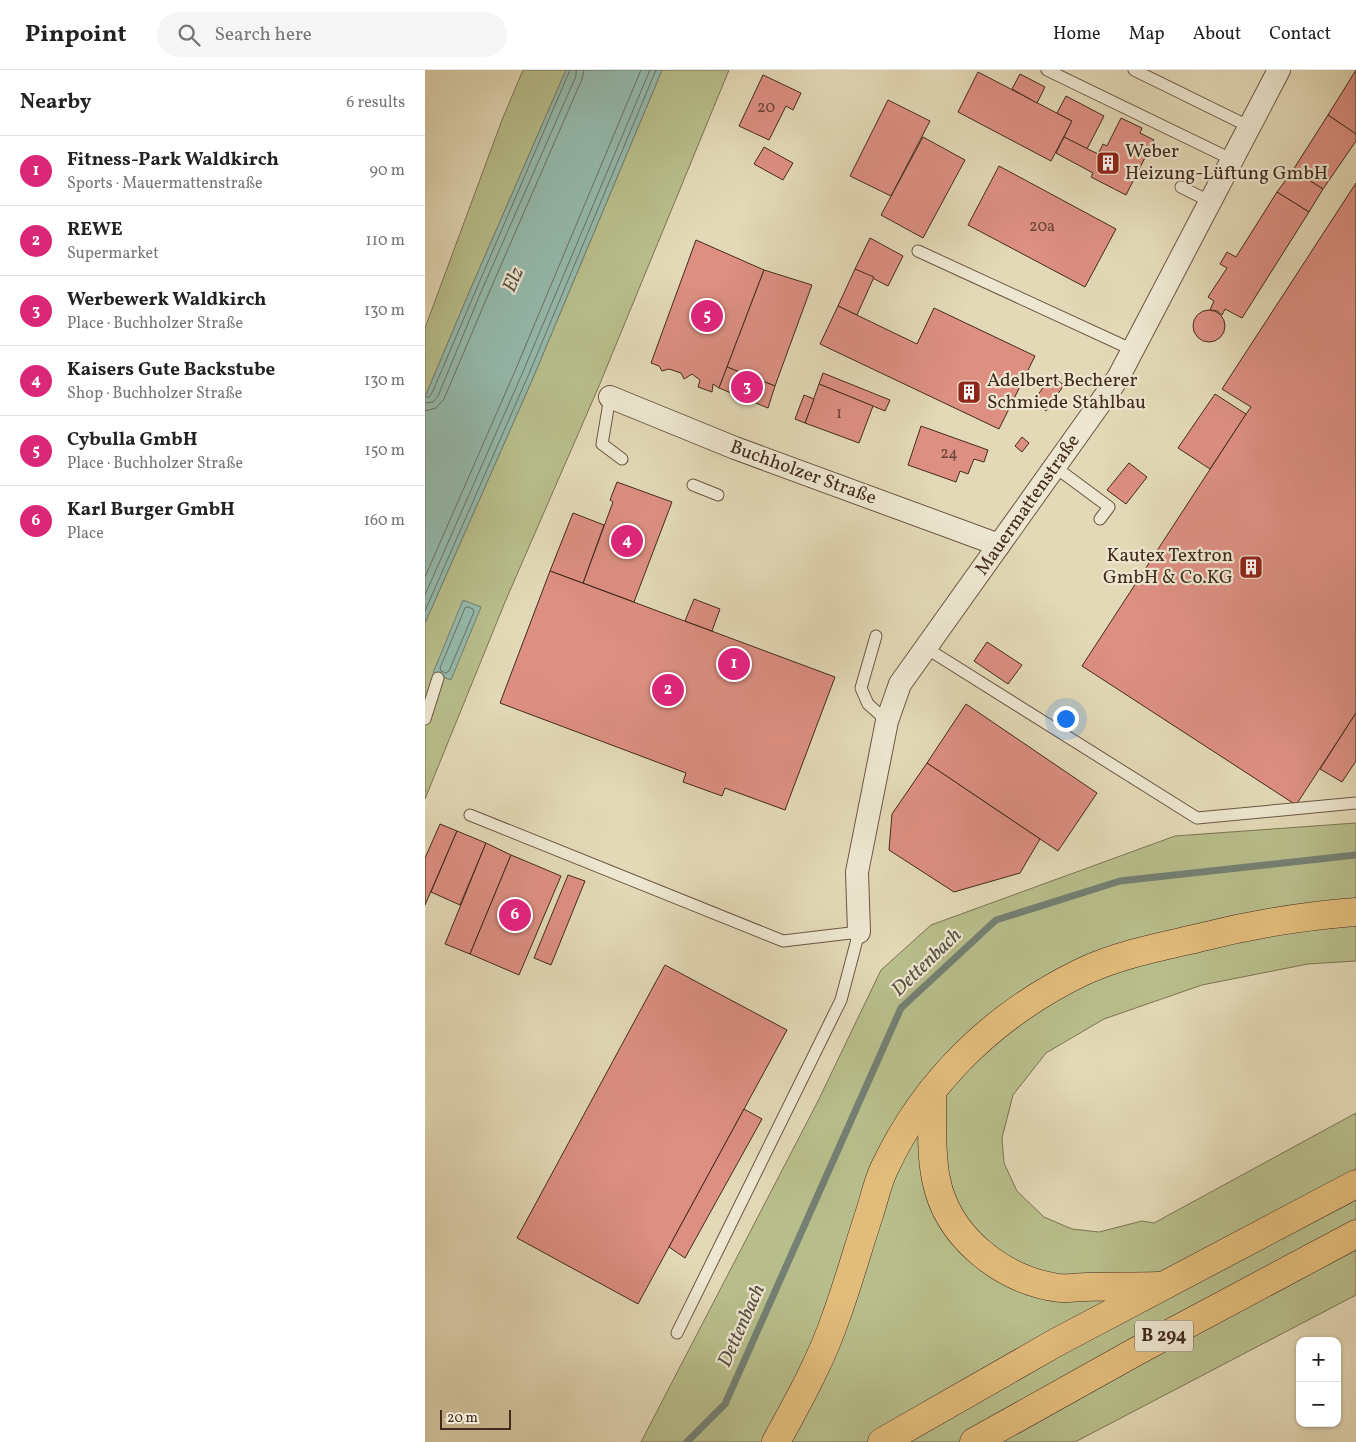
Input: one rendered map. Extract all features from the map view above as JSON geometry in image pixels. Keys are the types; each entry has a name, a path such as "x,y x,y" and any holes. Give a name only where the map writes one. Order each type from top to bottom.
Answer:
{"highway":[{"path":"775,1442 809,1382 837,1316 883,1172 906,1125 955,1063 994,1028 1044,993 1083,972 1122,957 1219,933 1272,923 1356,912"},
{"path":"932,1091 933,1156 936,1180 944,1205 954,1223 989,1260 1011,1273 1033,1282 1060,1288 1162,1286"},
{"name":"B 294","path":"882,1442 1057,1342 1356,1184"},
{"name":"B 294","path":"974,1442 1137,1351 1356,1234"}],"street":[{"name":"Mauermattenstraße","path":"859,932 857,872 887,721 900,684 1119,378 1279,70"},
{"name":"Buchholzer Straße","path":"609,397 735,448 999,545"}],"lane":[{"path":"1047,70 1233,160"},
{"path":"1134,70 1250,127"},
{"path":"1181,187 1211,202"},
{"path":"918,251 1133,350"},
{"path":"609,397 602,444 623,459"},
{"path":"1055,467 1109,508 1100,519"},
{"path":"693,485 718,495"},
{"path":"876,636 861,688 868,704 887,721"},
{"path":"926,648 1197,818 1356,803"},
{"path":"425,719 438,678"},
{"path":"469,815 783,941 859,932 841,1000 677,1334"}],"green space":[{"path":"523,70 566,70 425,397 425,328 502,120"},
{"path":"662,70 729,70 599,386 505,602 425,799 425,623 533,378"},
{"path":"1356,823 1356,961 1308,964 1202,985 1104,1019 1046,1053 1013,1095 1002,1138 1004,1163 1017,1191 1044,1217 1072,1229 1099,1232 1142,1221 1154,1223 1356,1113 1356,1295 1075,1442 641,1442 818,1101 881,970 931,925 1175,836"}],"water":[{"name":"Elz","path":"566,70 662,70 533,378 425,623 425,397"},
{"path":"463,600 481,607 451,680 433,673"}],"building":[{"path":"1356,70 1356,134 1328,115"},
{"path":"978,72 1072,121 1051,161 958,112"},
{"path":"1020,74 1045,87 1037,103 1012,89"},
{"path":"763,75 801,93 793,110 786,106 769,140 739,126"},
{"path":"1066,96 1104,116 1087,149 1064,137 1072,121 1057,113"},
{"path":"888,100 930,121 891,196 850,176"},
{"path":"1328,115 1356,134 1356,141 1323,189 1293,170"},
{"name":"Weber Heizung-Lüftung GmbH","path":"1121,118 1142,128 1140,133 1154,140 1126,195 1091,177 1093,173 1056,153 1064,137 1098,154 1103,144 1107,146"},
{"path":"923,137 965,160 923,238 881,215"},
{"path":"764,147 793,163 783,180 754,164"},
{"path":"999,166 1116,229 1085,287 968,225"},
{"path":"1293,170 1323,189 1309,212 1277,192"},
{"name":"Kautex Textron GmbH & Co.KG","path":"1356,183 1356,713 1296,805 1082,666 1251,407 1222,389"},
{"path":"1277,192 1309,212 1242,318 1225,309 1222,315 1217,311 1210,310 1214,301 1208,297 1227,268 1220,264 1227,252 1236,257"},
{"path":"870,238 903,256 888,286 855,269"},
{"path":"696,240 764,270 719,388 713,384 712,392 698,387 700,380 692,374 684,379 681,373 669,369 662,371 659,366 651,363"},
{"path":"855,269 874,277 857,315 838,306"},
{"path":"764,270 812,285 775,386 727,367"},
{"name":"Adelbert Becherer Schmiede Stahlbau","path":"838,306 917,344 934,308 1035,356 999,429 820,344"},
{"path":"1209,310 1215,311 1220,315 1224,320 1224,332 1220,337 1215,341 1209,342 1203,341 1198,337 1194,332 1193,326 1194,320 1198,315 1203,311"},
{"path":"727,367 775,386 768,408 719,388"},
{"path":"823,373 890,400 885,411 819,384"},
{"path":"1051,376 1064,385 1046,411 1033,402"},
{"path":"819,384 873,406 859,443 805,423"},
{"path":"1215,394 1246,414 1210,469 1178,448"},
{"path":"804,395 814,399 805,423 795,419"},
{"path":"921,426 988,450 984,462 974,459 968,474 960,471 956,482 908,465"},
{"path":"1022,437 1029,443 1022,452 1015,446"},
{"path":"1129,463 1147,477 1126,504 1107,490"},
{"path":"617,482 672,502 634,602 583,583 613,502 610,500"},
{"path":"573,513 604,525 583,583 550,571"},
{"path":"550,571 835,677 785,810 725,788 722,796 683,782 686,773 500,703"},
{"path":"694,599 720,609 712,631 685,621"},
{"path":"987,642 1022,665 1008,684 974,661"},
{"path":"966,704 1097,793 1058,851 927,763"},
{"path":"1356,713 1356,761 1342,782 1320,769"},
{"path":"927,763 1040,839 1020,873 954,892 889,850 892,814"},
{"path":"440,824 457,831 425,905 425,858"},
{"path":"457,831 486,843 460,905 431,892"},
{"path":"486,843 511,855 470,954 445,944"},
{"path":"511,855 561,876 519,975 470,954"},
{"path":"568,875 585,881 551,965 534,958"},
{"path":"665,965 787,1030 638,1304 517,1238"},
{"path":"744,1109 762,1119 685,1258 669,1247"}],"waterway":[{"name":"Dettenbach","path":"687,1442 725,1404 901,1008 996,920 1120,881 1356,855"}],"place":[{"name":"Weber Heizung-Lüftung GmbH","path":"1108,163"},
{"name":"Cybulla GmbH","path":"707,316"},
{"name":"Werbewerk Waldkirch","path":"747,387"},
{"name":"Adelbert Becherer Schmiede Stahlbau","path":"969,392"},
{"name":"Kaisers Gute Backstube","path":"627,541"},
{"name":"Kautex Textron GmbH & Co.KG","path":"1251,567"},
{"name":"Fitness-Park Waldkirch","path":"734,664"},
{"name":"REWE","path":"668,690"},
{"name":"Karl Burger GmbH","path":"515,915"}]}
